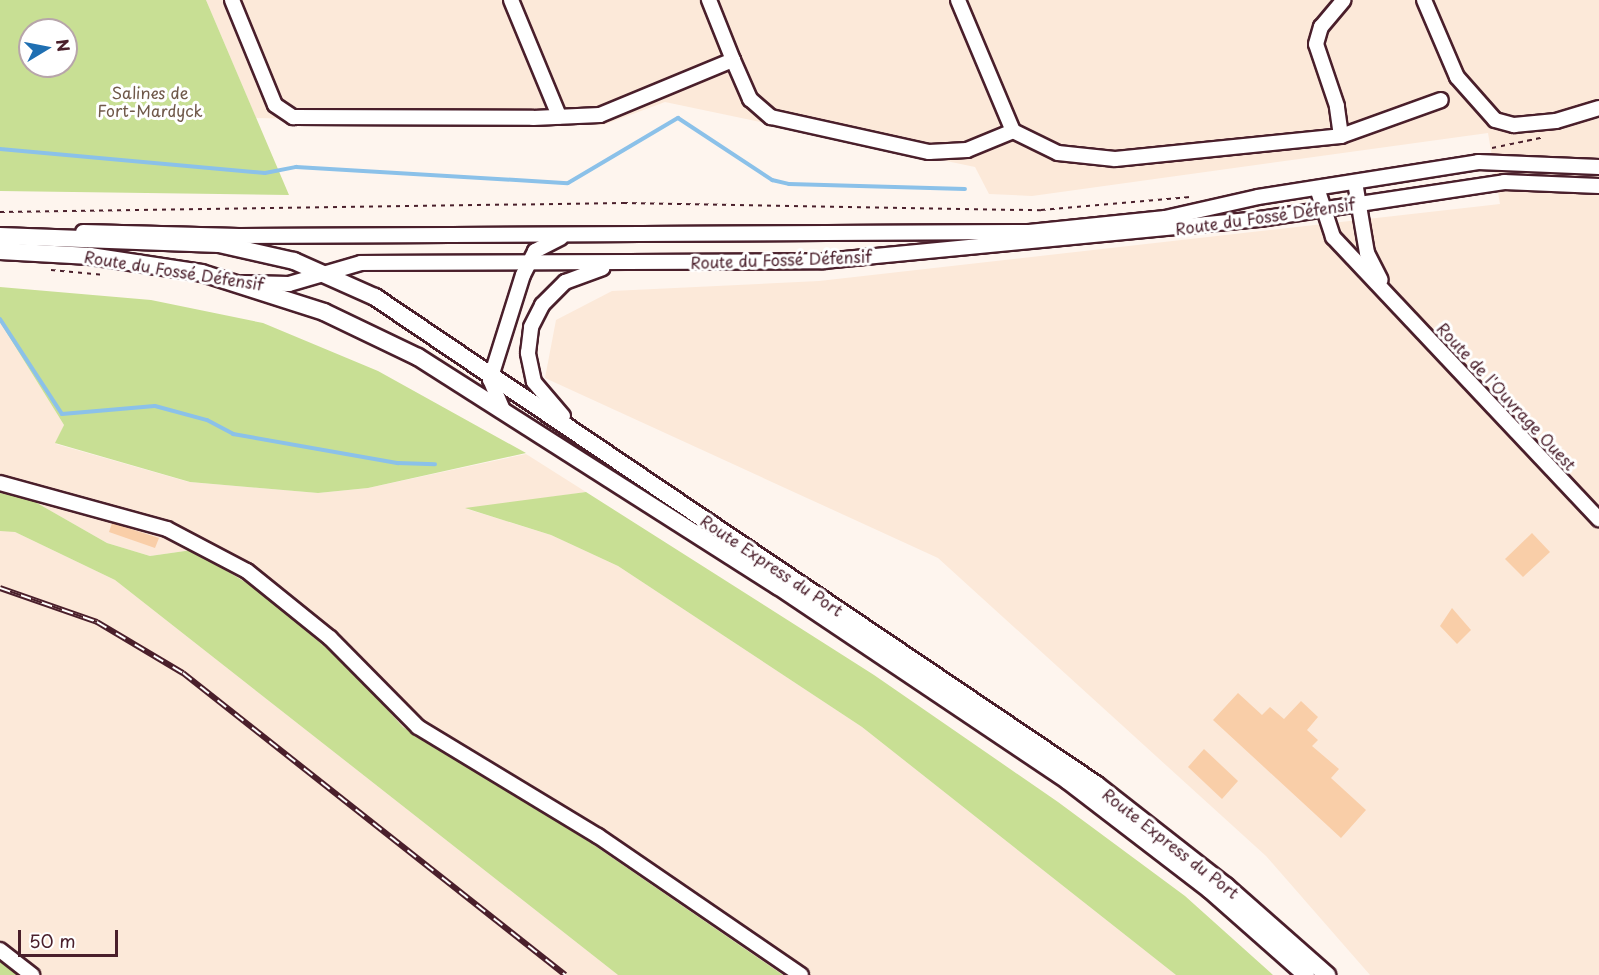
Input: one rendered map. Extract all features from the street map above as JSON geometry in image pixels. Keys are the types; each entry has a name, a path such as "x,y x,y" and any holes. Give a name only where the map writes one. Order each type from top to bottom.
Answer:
{"main road":[{"name":"Route du Fossé Défensif","path":"0,235 174,239"},
{"name":"Route Express du Port","path":"174,239 261,253 323,272 394,309 491,376 560,418 676,500 1097,785 1227,886 1327,975"},
{"name":"Route du Fossé Défensif","path":"0,250 147,263 237,282"},
{"name":"Route Express du Port","path":"237,282 378,336 504,411 638,501 778,586 1068,781 1210,890 1306,975"}],"street":[{"path":"232,0 275,105 293,117 600,115 733,60"},
{"path":"511,0 559,116"},
{"path":"709,0 754,105 778,119 937,153 968,150 1013,131"},
{"path":"958,0 1013,131 1058,153 1104,160 1341,136 1441,100"},
{"path":"1341,136 1337,106 1316,44 1321,27 1344,0"},
{"path":"1424,0 1457,77 1495,120 1514,125 1556,121 1599,108"},
{"name":"Route du Fossé Défensif","path":"0,235 1029,232 1166,218 1317,188 1486,161 1599,167"},
{"name":"Route de l'Ouvrage Ouest","path":"1355,182 1369,260 1392,296"},
{"name":"Route du Fossé Défensif","path":"237,282 282,284 361,263 823,261 1321,209 1504,182 1599,186"},
{"name":"Route de l'Ouvrage Ouest","path":"1317,188 1321,209 1333,237 1392,296 1599,519"},
{"path":"504,411 491,391 491,376 528,263 544,244 583,235"},
{"path":"560,418 532,376 528,345 538,312 553,292 584,273 650,262"},
{"path":"0,483 167,529 247,571 330,638 418,727 598,836 801,975"},
{"path":"0,950 32,975"}],"path":[{"path":"1483,150 1549,135"},
{"path":"0,212 623,203 1041,210 1194,197"},
{"path":"46,270 113,275"}],"shaded area":[{"path":"206,0 1599,0 1599,975 1370,975 1266,856 938,558 545,378 556,320 612,291 819,281 1500,204 1488,133 1032,196 989,194 975,167 665,102 603,125 256,118"},
{"path":"0,322 64,425 56,444 189,482 318,493 368,488 526,454 586,492 467,509 551,535 618,566 862,727 1176,975 783,975 588,841 403,727 349,667 255,588 192,550 150,556 107,543 30,499 15,532 115,580 618,975 37,975 0,946"}],"green space":[{"name":"Salines de Fort-Mardyck","path":"0,0 206,0 289,195 0,191"},
{"path":"0,287 151,300 263,323 378,371 526,453 368,488 318,493 190,482 55,443 64,425 0,322"},
{"path":"586,492 874,675 1058,802 1185,896 1273,975 1176,975 862,727 618,566 551,535 465,508"},
{"path":"0,493 30,499 107,543 150,556 192,550 255,588 349,667 403,727 588,841 783,975 618,975 115,580 15,532 0,531"},
{"path":"0,955 25,975 0,975"}],"building":[{"path":"112,523 159,538 155,548 109,532"},
{"path":"1532,533 1550,552 1523,577 1505,559"},
{"path":"1452,608 1471,630 1457,644 1440,626"},
{"path":"1238,693 1262,715 1270,707 1284,719 1301,701 1318,717 1307,730 1318,740 1312,746 1339,769 1331,778 1366,810 1341,838 1213,720"},
{"path":"1204,749 1238,781 1222,799 1188,767"}],"waterway":[{"path":"0,149 265,173 296,167 568,183 678,118 772,180 789,184 965,189"},
{"path":"0,319 62,414 155,406 207,420 233,434 398,463 435,464"}],"railway":[{"path":"0,588 97,622 183,673 565,975"}]}
